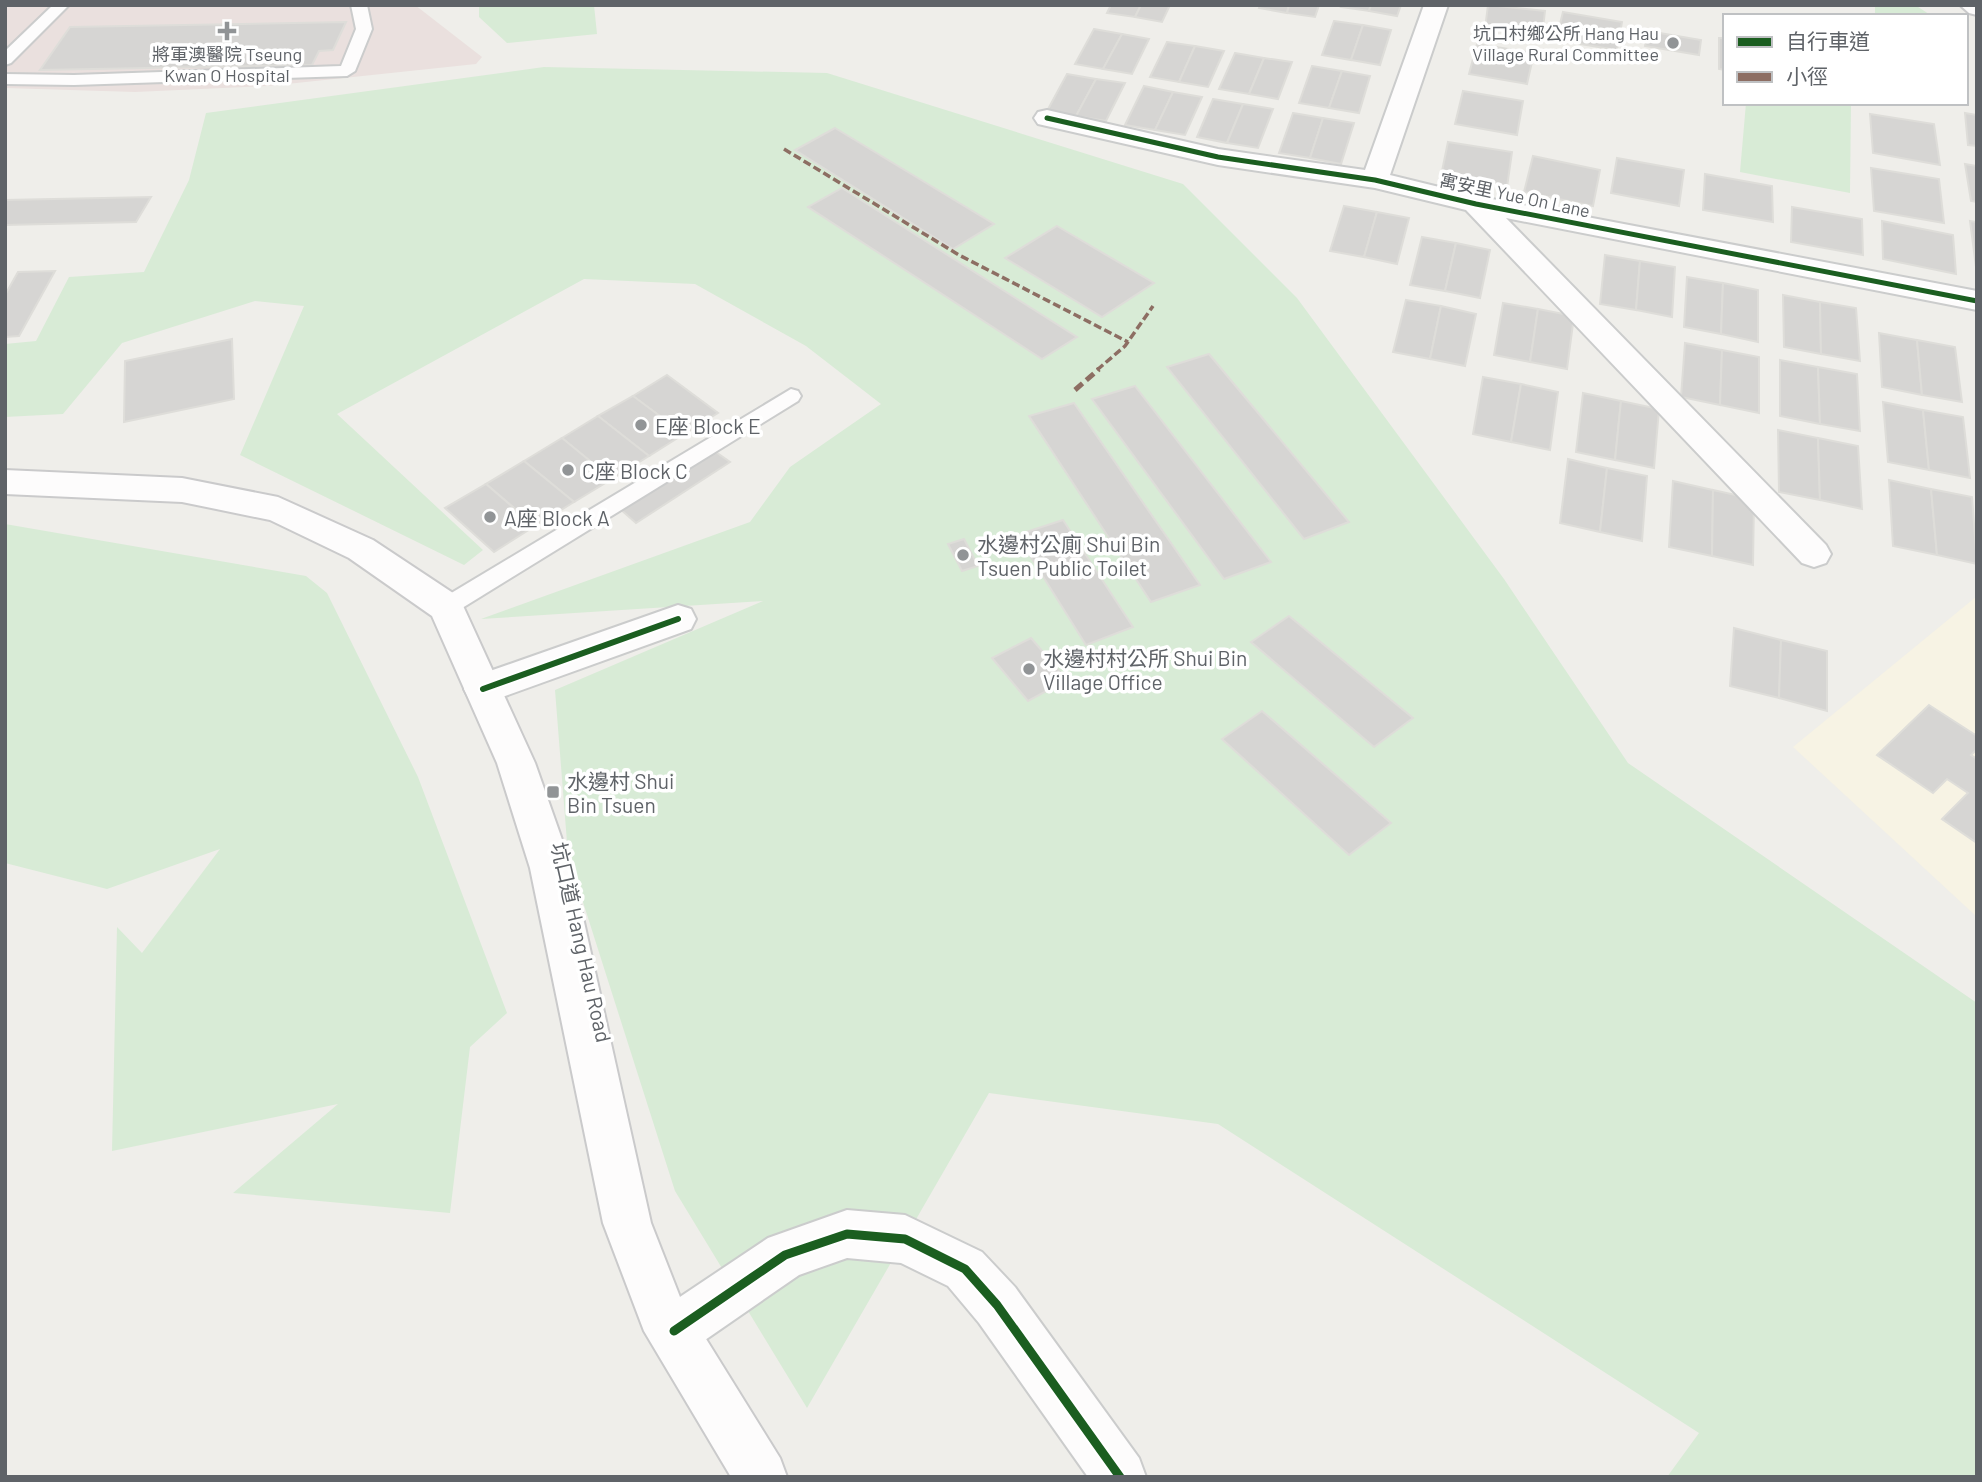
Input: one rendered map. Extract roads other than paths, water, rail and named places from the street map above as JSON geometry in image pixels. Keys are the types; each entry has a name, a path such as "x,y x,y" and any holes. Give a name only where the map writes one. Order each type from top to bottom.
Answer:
{"street":[{"path":"1375,180 1436,5"},
{"path":"1972,5 1977,8"},
{"name":"寓安里 Yue On Lane","path":"1048,118 1217,157 1375,180 1476,204 1977,301"},
{"path":"1476,204 1814,554"},
{"path":"5,482 182,490 278,509 360,550 446,607"},
{"name":"坑口道 Hang Hau Road","path":"446,607 516,763 551,868 627,1223 662,1313 761,1477"},
{"path":"483,689 678,619"},
{"path":"674,1332 785,1255 847,1234 905,1239 965,1269 997,1305 1120,1477"}],"lane":[{"path":"5,60 62,5"},
{"path":"5,79 74,80 346,71 364,29 359,5"},
{"path":"446,607 791,396"}],"place":[{"name":"將軍澳醫院 Tseung Kwan O Hospital","path":"227,31"},
{"name":"坑口村鄉公所 Hang Hau Village Rural Committee","path":"1673,43"},
{"name":"E座 Block E","path":"641,425"},
{"name":"C座 Block C","path":"568,470"},
{"name":"A座 Block A","path":"490,517"},
{"name":"水邊村公廁 Shui Bin Tsuen Public Toilet","path":"963,555"},
{"name":"水邊村村公所 Shui Bin Village Office","path":"1029,669"},
{"name":"水邊村 Shui Bin Tsuen","path":"553,792"}]}
